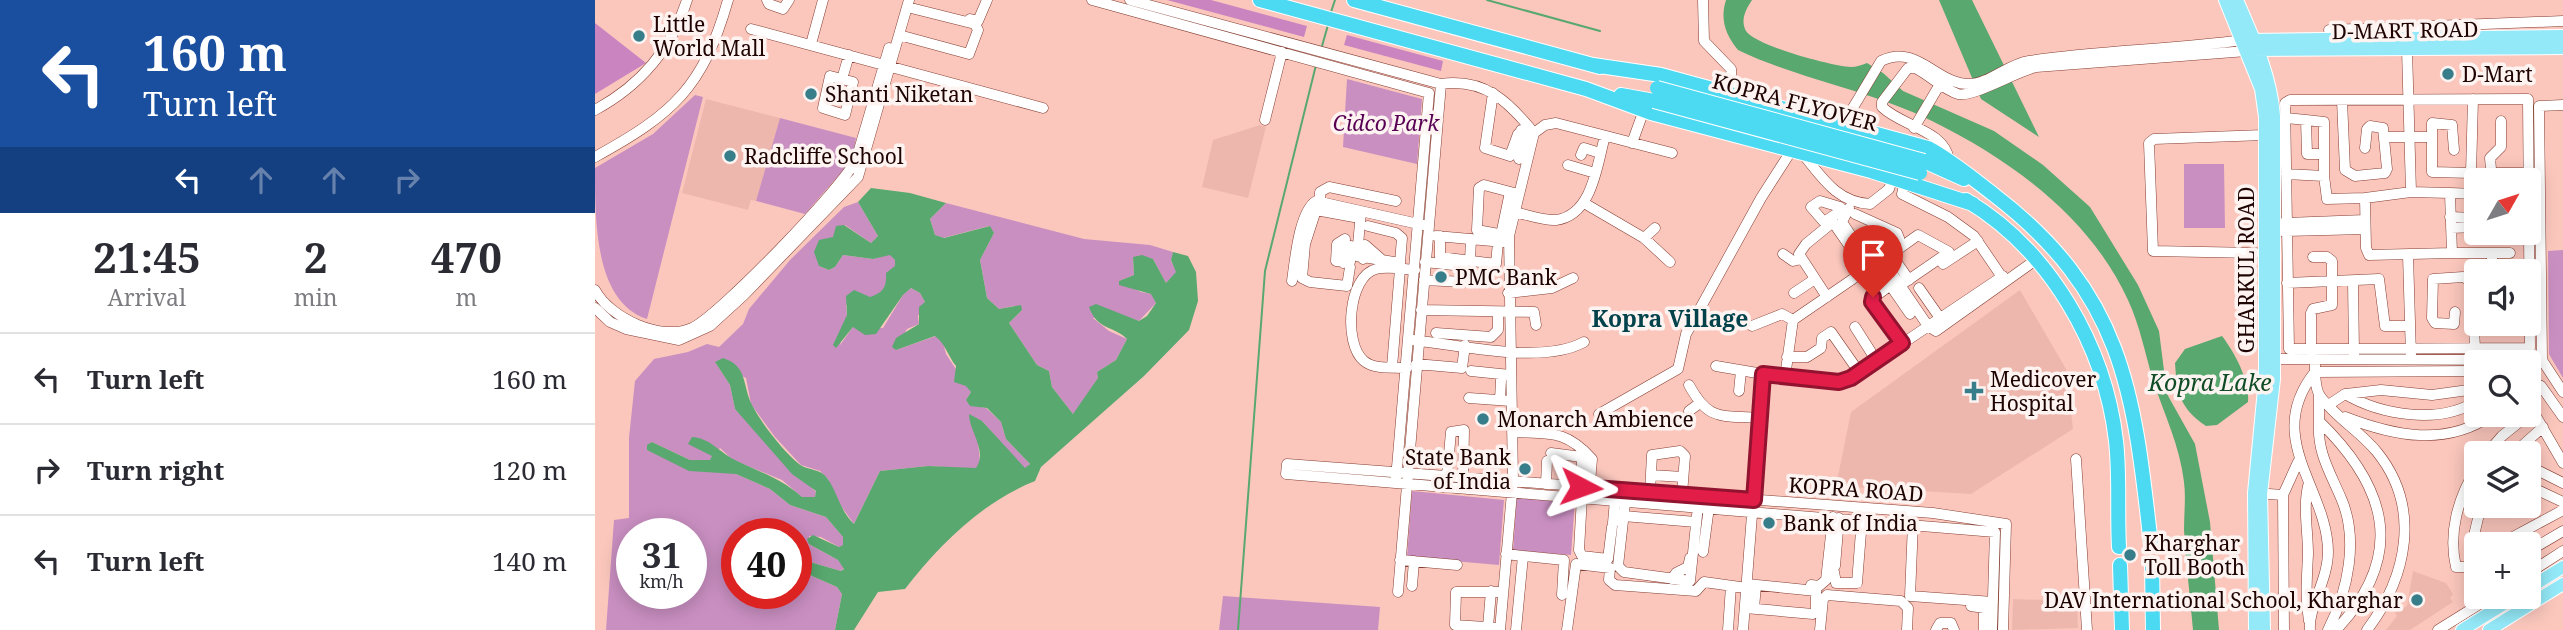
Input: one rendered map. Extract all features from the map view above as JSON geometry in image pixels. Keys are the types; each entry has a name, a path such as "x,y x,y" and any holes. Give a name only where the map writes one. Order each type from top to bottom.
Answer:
{"highway":[{"name":"KOPRA FLYOVER","path":"1260,0 1586,89 1652,100 1922,167 1984,187"},
{"path":"1355,0 1593,65 1661,75 1903,140 1928,148 1949,160 2021,216 2055,249 2083,287 2106,328 2136,417 2151,545"},
{"name":"KOPRA FLYOVER","path":"1593,65 1652,100"},
{"path":"1652,100 1796,149 1973,204 2036,259 2077,318 2103,378 2116,443 2119,547"},
{"name":"KOPRA FLYOVER","path":"1922,167 1973,204"},
{"path":"2153,563 2153,630"},
{"path":"2120,565 2122,630"}],"main road":[{"name":"GHARKUL ROAD","path":"2225,0 2250,45 2273,106 2275,227 2258,254 2273,395 2257,494 2255,630"},
{"name":"GHARKUL ROAD","path":"2237,0 2263,97 2264,138 2275,227"},
{"name":"D-MART ROAD","path":"2250,45 2563,36"},
{"name":"D-MART ROAD","path":"2250,45 2407,49 2563,48"},
{"name":"GHARKUL ROAD","path":"2257,494 2264,630"},
{"path":"2541,581 2563,567"},
{"path":"2489,630 2563,584"},
{"path":"2462,630 2496,609"}],"street":[{"path":"595,110 628,89 658,60 673,36 687,0"},
{"path":"595,157 653,123 680,99 710,54 728,0"},
{"path":"767,0 769,4 783,9 789,0"},
{"path":"811,44 823,0"},
{"path":"907,2 978,21 986,0"},
{"path":"1092,0 1333,60 1441,84 1454,82 1493,93 1509,103 1535,133"},
{"path":"1130,0 1254,39 1282,52 1304,52"},
{"path":"1703,0 1704,41 1731,69 1732,94"},
{"path":"595,308 617,326 661,339 679,340 710,326 854,183 865,162 888,65 899,36 907,2"},
{"path":"899,36 969,54 978,30 975,24 907,2"},
{"path":"595,290 611,312 639,324 678,332 705,320 846,176 856,160 907,2"},
{"path":"2329,30 2563,21"},
{"path":"751,29 1043,108"},
{"path":"1949,160 1940,141 1891,117 1882,107 1882,102 1902,74 1912,67 1938,88 1962,95 2020,67 2250,45"},
{"path":"2407,49 2411,192"},
{"path":"1265,120 1282,52"},
{"path":"842,79 849,55"},
{"path":"1800,114 1807,105 1835,112 1851,111 1881,61 1912,57 1958,83 1974,88"},
{"path":"1333,60 1429,93"},
{"path":"1429,93 1441,84"},
{"path":"1398,592 1405,498 1401,478 1414,340 1415,270 1423,230 1441,84"},
{"path":"1914,128 1938,88"},
{"path":"1414,340 1424,280 1423,230 1429,93"},
{"path":"1436,332 1491,337 1498,330 1508,293 1504,239 1525,137 1519,132 1512,155 1485,148 1493,93"},
{"path":"2454,150 2450,123 2432,123 2432,172 2471,173 2473,99"},
{"path":"2313,354 2289,347 2287,283 2275,227 2286,174 2287,100 2528,99 2530,168"},
{"path":"1632,143 1652,100"},
{"path":"2342,100 2344,153 2349,173 2355,176 2385,173 2388,169 2383,128 2370,126 2365,132 2365,148"},
{"path":"2540,168 2539,106 2563,106"},
{"path":"2285,118 2324,122 2324,176 2327,199 2365,198 2411,192 2464,194"},
{"path":"2306,120 2307,153 2324,155"},
{"path":"2492,168 2491,156 2501,147 2501,121"},
{"path":"1520,160 1535,133 1545,125 1556,123 1672,153"},
{"path":"1513,212 1553,220 1564,218 1584,203 1605,136"},
{"path":"2385,137 2431,137"},
{"path":"2227,142 2250,138"},
{"path":"2258,254 2153,251 2149,143 2154,139 2264,138"},
{"path":"1587,148 1600,153"},
{"path":"1599,414 1678,369 1686,334 1761,198 1796,149 1820,180 1857,203 1870,204 1899,179"},
{"path":"1567,165 1595,173"},
{"path":"2286,174 2324,176"},
{"path":"1899,179 1905,196 1948,217 1976,238 2004,280"},
{"path":"1504,239 1477,230 1479,188 1482,184 1514,193"},
{"path":"1320,200 1320,192 1329,187 1396,201"},
{"path":"1440,236 1440,257 1497,264 1513,212 1514,193"},
{"path":"2450,193 2452,253"},
{"path":"2365,198 2369,256 2510,253"},
{"path":"1320,200 1356,213 1440,236 1504,239"},
{"path":"1292,281 1299,236 1310,206 1320,200"},
{"path":"1584,203 1644,238 1670,262"},
{"path":"1316,210 1356,213 1350,262 1347,265 1347,286 1310,282 1302,278 1305,244 1316,210"},
{"path":"1785,377 1793,320 1866,270 1875,253 1899,236 1852,211 1843,224 1865,257 1875,253 1918,235 1949,252"},
{"path":"1356,213 1356,253 1363,259 1400,263 1402,238 1396,233 1368,226"},
{"path":"1827,297 1799,254 1832,220 1866,270"},
{"path":"2451,223 2464,220"},
{"path":"1874,223 1875,253 1940,318"},
{"path":"2451,223 2464,226"},
{"path":"2275,227 2365,225"},
{"path":"1644,238 1655,229"},
{"path":"1907,285 1949,252 1976,238"},
{"path":"1902,343 1872,302 1873,297 1907,285 1976,238"},
{"path":"1470,261 1471,239"},
{"path":"2411,355 2531,346 2529,245"},
{"path":"2540,245 2542,359 2563,392"},
{"path":"2225,251 2258,254"},
{"path":"2492,253 2492,259"},
{"path":"1783,254 1793,261 1801,259"},
{"path":"2408,255 2411,355"},
{"path":"2313,257 2331,258 2332,283 2332,305 2313,309 2311,313 2319,395 2320,452 2342,499 2350,544 2345,585 2328,630"},
{"path":"1716,366 1839,382 1859,372 2036,259"},
{"path":"1424,280 1465,282 1463,266 1425,262"},
{"path":"1415,270 1376,268 1363,280 1355,294 1350,332 1354,348 1363,361 1374,366 1462,368 1465,345"},
{"path":"1392,367 1401,269"},
{"path":"2455,312 2454,324 2435,323 2432,318 2433,279 2463,277 2472,282 2475,349"},
{"path":"1508,293 1552,288 1573,278"},
{"path":"1794,292 1815,279"},
{"path":"1907,285 1929,326 1936,331 1941,330 2004,280"},
{"path":"2287,283 2381,280 2385,326 2410,327"},
{"path":"2353,281 2354,354"},
{"path":"1907,285 1910,314"},
{"path":"1421,310 1534,312 1536,325"},
{"path":"1503,313 1510,351 1505,377 1505,400 1518,429 1500,629 1455,625 1456,592 1503,592"},
{"path":"1752,326 1783,314 1793,320"},
{"path":"1855,327 1877,359"},
{"path":"1787,357 1807,357 1822,346 1822,338 1831,332 1859,372"},
{"path":"1414,340 1510,351 1561,352 1584,342"},
{"path":"2269,359 2313,354 2464,358"},
{"path":"1739,391 1741,370"},
{"path":"1471,371 1505,377"},
{"path":"2315,372 2464,371"},
{"path":"2309,625 2327,571 2328,549 2326,529 2298,462 2296,413 2302,389 2315,372"},
{"path":"1743,630 1748,610 1763,374"},
{"path":"1689,385 1700,403 1711,414 1759,418"},
{"path":"2541,386 2563,417"},
{"path":"2330,404 2345,394 2381,390 2432,395 2464,391"},
{"path":"2345,394 2372,407 2429,414 2457,411 2464,407"},
{"path":"2319,395 2378,453 2390,471 2397,489 2405,530 2396,583 2367,630"},
{"path":"1469,398 1505,400"},
{"path":"1689,411 1700,403"},
{"path":"2341,415 2387,431 2427,436 2472,427"},
{"path":"2319,421 2350,453 2368,479 2374,494 2381,531 2375,569 2365,594 2336,630"},
{"path":"2541,426 2563,463"},
{"path":"2498,441 2512,427"},
{"path":"2528,441 2543,428"},
{"path":"1518,429 1538,435 1561,434 1592,457 1579,550 1582,556 1608,559 1612,525 1622,497"},
{"path":"1447,476 1451,432 1464,430 1463,478"},
{"path":"1650,492 1652,455 1680,451 1685,456 1682,494"},
{"path":"1546,484 1549,457 1582,457 1585,492"},
{"path":"2076,459 2087,630"},
{"path":"2284,630 2283,495 2298,462"},
{"name":"KOPRA ROAD","path":"1585,492 1546,484 1512,487 1447,476 1401,478 1286,474 1287,464 1401,478 1512,487 1585,492 1703,507 1754,506 1933,513 1980,525"},
{"path":"2541,473 2563,483"},
{"path":"1651,475 1683,477"},
{"path":"2309,486 2305,501 2308,557 2305,578 2309,625"},
{"name":"KOPRA ROAD","path":"1622,497 1650,492 1682,494 1836,517 1913,523 2006,524 2003,630"},
{"path":"2541,492 2563,502"},
{"path":"2257,494 2283,495"},
{"path":"2464,495 2459,505 2453,547 2456,567 2464,567"},
{"path":"1622,497 1618,566 1621,572 1688,581 1691,579 1696,522 1703,507"},
{"path":"1703,507 1703,552"},
{"path":"2522,532 2563,510"},
{"path":"1623,516 1696,522"},
{"path":"1836,517 1833,580 1839,584 1857,583 1862,519"},
{"path":"1567,630 1576,564 1610,568 1609,580 1615,585 1696,591 1704,582 1731,586 1824,584 1836,517"},
{"path":"1913,523 1910,596 1993,602"},
{"path":"1980,525 1994,532 1992,630"},
{"path":"2541,544 2563,531"},
{"path":"1624,539 1624,562 1637,574"},
{"path":"1672,579 1675,573 1688,567 1691,547"},
{"path":"2541,565 2563,551"},
{"path":"1506,554 1564,560 1563,595"},
{"path":"1516,630 1523,556"},
{"path":"1400,560 1457,565"},
{"path":"1412,586 1414,561"},
{"path":"1748,610 1813,614 1818,593 1749,584"},
{"path":"1728,630 1731,586"},
{"path":"1488,627 1491,591"},
{"path":"1820,630 1823,599 1827,595 1901,601 1908,608 1909,630"},
{"path":"1909,630 1914,604 1918,601 1982,606 1985,610 1984,630"},
{"path":"2438,630 2472,609"},
{"path":"1748,610 1813,617 1814,630"},
{"path":"1936,630 1940,623 1951,623 1954,630"}],"shaded area":[{"path":"1167,0 1211,0 1307,26 1304,37"},
{"path":"595,23 646,63 595,94"},
{"path":"1347,35 1443,61 1441,71 1344,45"},
{"name":"Radcliffe School","path":"706,99 780,118 756,201 751,200 748,210 682,193"},
{"path":"1260,125 1266,127 1248,198 1202,187 1213,140"},
{"name":"Medicover Hospital","path":"2020,290 2066,369 2073,429 1971,494 1836,486 1851,412"},
{"name":"DAV International School, Kharghar","path":"2413,571 2446,583 2453,594 2450,598 2453,602 2410,630 2386,630 2397,616 2395,613 2407,606"},
{"path":"2013,599 2077,601 2078,628 2012,630"}],"green space":[{"name":"Cidco Park","path":"1347,79 1422,99 1417,164 1343,147"},
{"path":"695,95 703,97 647,319 630,310 617,296 601,258 595,168 653,134"},
{"path":"780,118 856,138 852,160 805,214 756,201"},
{"path":"2184,164 2224,164 2225,228 2184,228"},
{"path":"858,202 878,236 871,243 845,225 833,237 819,266 829,270 835,267 843,255 873,259 890,254 895,260 895,266 881,294 846,305 847,315 840,345 853,327 883,328 903,295 911,288 920,293 925,302 918,316 919,324 907,329 896,350 936,336 943,342 946,354 971,392 966,400 970,405 986,408 1001,422 1006,439 1030,464 1025,469 982,421 978,441 980,463 976,469 928,466 880,471 854,524 836,499 828,479 820,471 801,465 775,437 751,404 746,378 715,362 730,385 735,409 816,492 815,497 802,497 782,480 733,460 720,448 710,460 690,460 652,442 647,450 736,474 770,489 790,505 826,517 843,537 844,545 839,547 821,537 812,536 812,518 721,518 721,609 812,609 812,576 837,587 842,594 835,630 606,630 614,520 616,609 707,609 707,518 629,518 629,438 635,381 654,359 688,352 707,344 719,347 743,324 749,309 790,260 844,207"},
{"path":"946,203 1084,239 1150,245 1173,252 1171,261 1177,272 1166,283 1153,259 1133,257 1134,275 1119,281 1141,292 1152,294 1156,303 1139,321 1118,314 1093,318 1109,331 1127,339 1116,360 1097,372 1098,378 1077,412 1073,414 1052,387 1049,371 1037,365 1009,323 1022,310 1014,306 999,309 987,298 980,260 994,233 989,226 943,238 935,235 930,219"},
{"path":"2563,250 2563,378 2549,354 2548,251"},
{"path":"1412,491 1504,500 1499,565 1407,557"},
{"path":"1517,495 1575,500 1571,555 1513,550"},
{"path":"812,546 838,560 844,568 841,571 812,563"},
{"path":"1223,596 1380,607 1378,630 1219,630"}],"water":[{"path":"1726,0 1752,0 1744,23 1746,31 1753,37 1779,49 1828,63 1851,67 1867,63 1903,91 1994,131 2043,165 2090,207 2138,285 2159,331 2167,394 2195,444 2210,522 2219,630 2193,630 2184,530 2185,488 2179,456 2128,300 2112,270 2092,242 2045,194 2019,173 1962,136 1908,110 1785,69 1738,50 1725,26"},
{"path":"1939,0 1972,0 2039,137 1981,99"},
{"path":"871,188 910,193 946,203 930,219 935,235 944,238 990,226 994,233 980,260 987,298 999,309 1021,305 1022,310 1009,323 1037,365 1049,371 1052,387 1073,414 1098,378 1097,372 1116,360 1127,339 1101,324 1089,307 1096,304 1139,321 1147,316 1156,303 1151,294 1119,285 1119,281 1134,275 1133,257 1142,255 1153,259 1166,283 1176,272 1171,260 1173,252 1188,256 1196,272 1198,301 1189,330 1144,376 1041,467 1035,481 997,501 963,526 905,589 878,592 854,630 835,630 842,594 837,587 812,576 812,563 841,571 844,569 838,560 812,546 813,535 839,547 843,545 843,537 826,517 790,505 770,489 736,474 689,471 647,450 647,445 652,442 690,460 710,460 712,456 688,444 692,437 698,438 735,460 778,480 802,497 815,497 816,491 792,474 735,409 730,385 715,362 723,358 731,361 741,371 752,405 773,436 799,464 824,475 854,524 880,471 928,466 976,468 980,455 969,414 982,421 1025,468 1030,464 1006,439 1001,422 987,408 970,406 966,400 971,392 966,386 954,382 956,366 935,336 896,350 892,347 896,338 919,324 919,307 925,302 920,293 911,288 903,295 876,334 865,335 853,327 836,348 833,345 847,315 846,296 854,290 870,297 878,294 885,286 886,273 895,266 895,260 890,255 873,259 843,255 835,267 829,270 819,266 814,252 819,240 833,237 836,226 844,225 871,243 878,236 858,202"},
{"name":"Kopra Lake","path":"2222,336 2241,368 2247,385 2248,402 2217,425 2206,426 2190,413 2181,399 2175,363 2185,349"}],"waterway":[{"path":"1331,12 1335,0"},
{"path":"1487,0 1600,31"},
{"path":"1322,46 1328,25"},
{"path":"1238,630 1265,271 1316,65"}],"place":[{"name":"Little World Mall","path":"639,36"},
{"name":"D-Mart","path":"2448,74"},
{"name":"Shanti Niketan","path":"811,94"},
{"name":"Radcliffe School","path":"730,156"},
{"name":"PMC Bank","path":"1441,277"},
{"name":"Medicover Hospital","path":"1974,391"},
{"name":"Monarch Ambience","path":"1483,419"},
{"name":"State Bank of India","path":"1525,469"},
{"name":"Bank of India","path":"1769,523"},
{"name":"Kharghar Toll Booth","path":"2130,555"},
{"name":"DAV International School, Kharghar","path":"2417,600"}],"district":[{"name":"Kopra Village","path":"1670,318"}],"route":[{"path":"1581,487 1754,500 1763,374 1839,382 1851,378 1902,343 1872,302 1873,297"}]}
